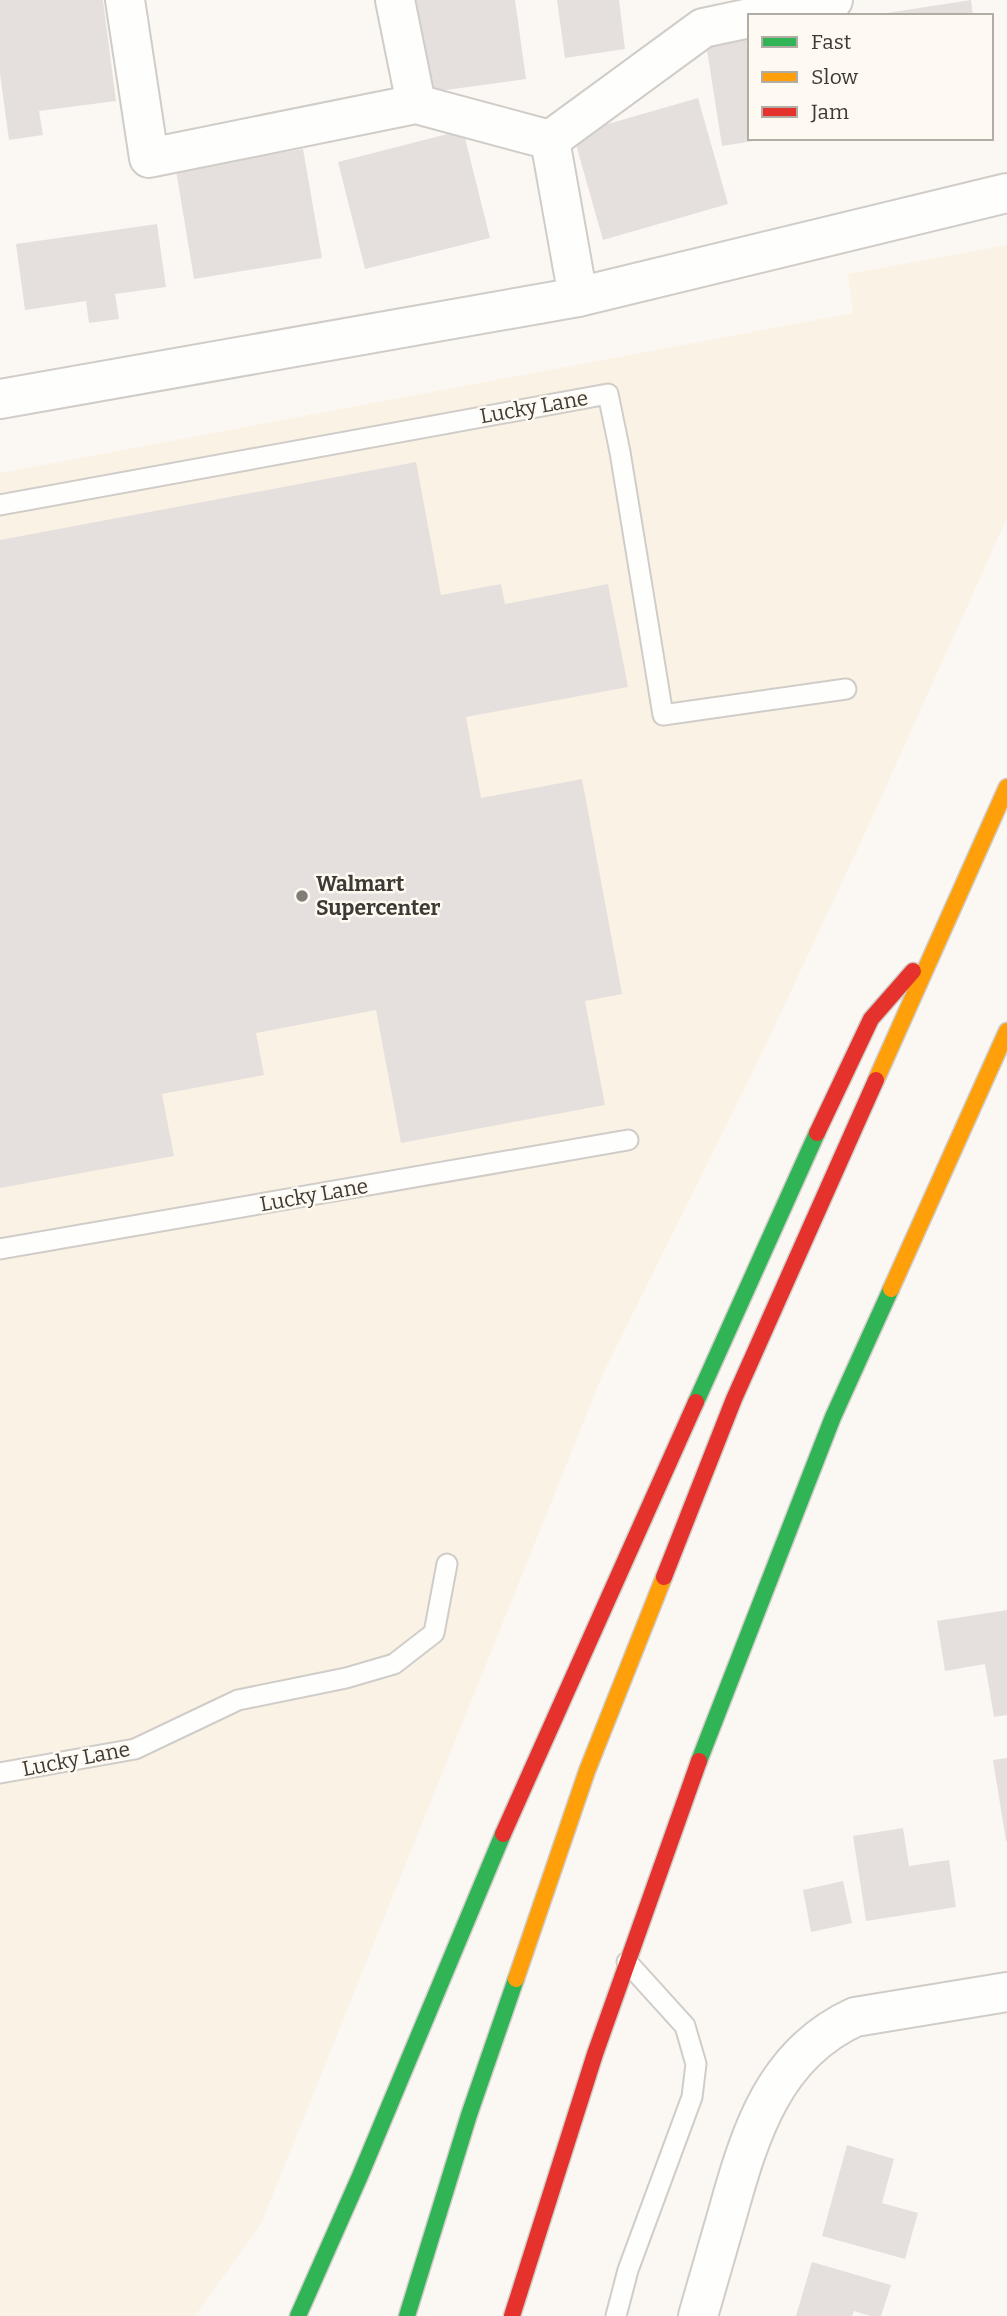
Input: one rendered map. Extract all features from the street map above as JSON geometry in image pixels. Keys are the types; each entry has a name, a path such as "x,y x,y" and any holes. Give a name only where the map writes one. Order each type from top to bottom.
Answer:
{"highway":[{"path":"407,2316 469,2115 587,1771 734,1399 1007,787"},
{"path":"298,2316 360,2176 484,1876 834,1094 871,1019 934,946"},
{"path":"512,2316 595,2054 682,1806 833,1417 1007,1031"}],"street":[{"path":"125,0 149,158 416,104 550,140"},
{"path":"395,0 416,104"},
{"path":"767,14 833,0"},
{"path":"550,140 701,14 748,18"},
{"path":"550,140 578,297"},
{"path":"0,399 578,297 1007,193"},
{"path":"698,2316 737,2179 755,2130 771,2094 803,2053 827,2032 855,2017 1007,1992"}],"lane":[{"name":"Lucky Lane","path":"0,505 608,394 663,715 846,689"},
{"name":"Lucky Lane","path":"0,1249 628,1140"},
{"name":"Lucky Lane","path":"0,1773 135,1749 238,1700 346,1678 394,1664 434,1633 447,1564"},
{"path":"615,2316 628,2270 692,2097 696,2064 685,2026 627,1962"}],"shaded area":[{"path":"1007,245 1007,518 761,1055 602,1376 261,2224 195,2316 0,2316 0,473 853,313 848,274"}],"building":[{"path":"0,0 103,0 116,101 39,111 43,135 9,140 0,74"},
{"path":"404,0 515,0 526,79 417,94"},
{"path":"557,0 619,0 625,49 565,58"},
{"path":"971,0 973,14 880,14"},
{"path":"748,30 748,140 760,140 722,146 705,37"},
{"path":"698,98 728,204 603,240 573,134"},
{"path":"463,130 490,238 365,269 338,162"},
{"path":"303,149 322,258 194,279 176,170"},
{"path":"157,224 166,287 115,294 119,319 89,323 86,301 25,310 16,244"},
{"name":"Walmart Supercenter","path":"416,462 441,595 501,584 505,604 608,584 628,687 466,717 481,798 582,779 622,994 585,1001 605,1105 401,1143 376,1010 256,1033 264,1075 162,1094 174,1156 0,1188 0,540"},
{"path":"1007,1610 1007,1715 994,1717 985,1664 945,1671 937,1621"},
{"path":"1007,1758 1007,1841 1006,1841 993,1760"},
{"path":"903,1828 909,1866 949,1860 956,1907 866,1921 853,1836"},
{"path":"843,1881 852,1923 811,1932 803,1890"},
{"path":"847,2145 894,2159 882,2203 918,2213 905,2259 822,2236"},
{"path":"812,2262 891,2285 881,2316 854,2311 852,2316 796,2316"}],"traffic: fast":[{"path":"696,1402 817,1133"},
{"path":"699,1761 833,1417 891,1289"},
{"path":"298,2316 360,2176 503,1834"},
{"path":"407,2316 469,2115 516,1979"}],"traffic: slow":[{"path":"876,1080 1007,787"},
{"path":"891,1289 1007,1031"},
{"path":"516,1979 587,1771 664,1577"}],"traffic: jam":[{"path":"817,1133 871,1019 913,971"},
{"path":"664,1577 734,1399 876,1080"},
{"path":"503,1834 696,1402"},
{"path":"512,2316 595,2054 699,1761"}],"place":[{"name":"Walmart Supercenter","path":"302,896"}]}
